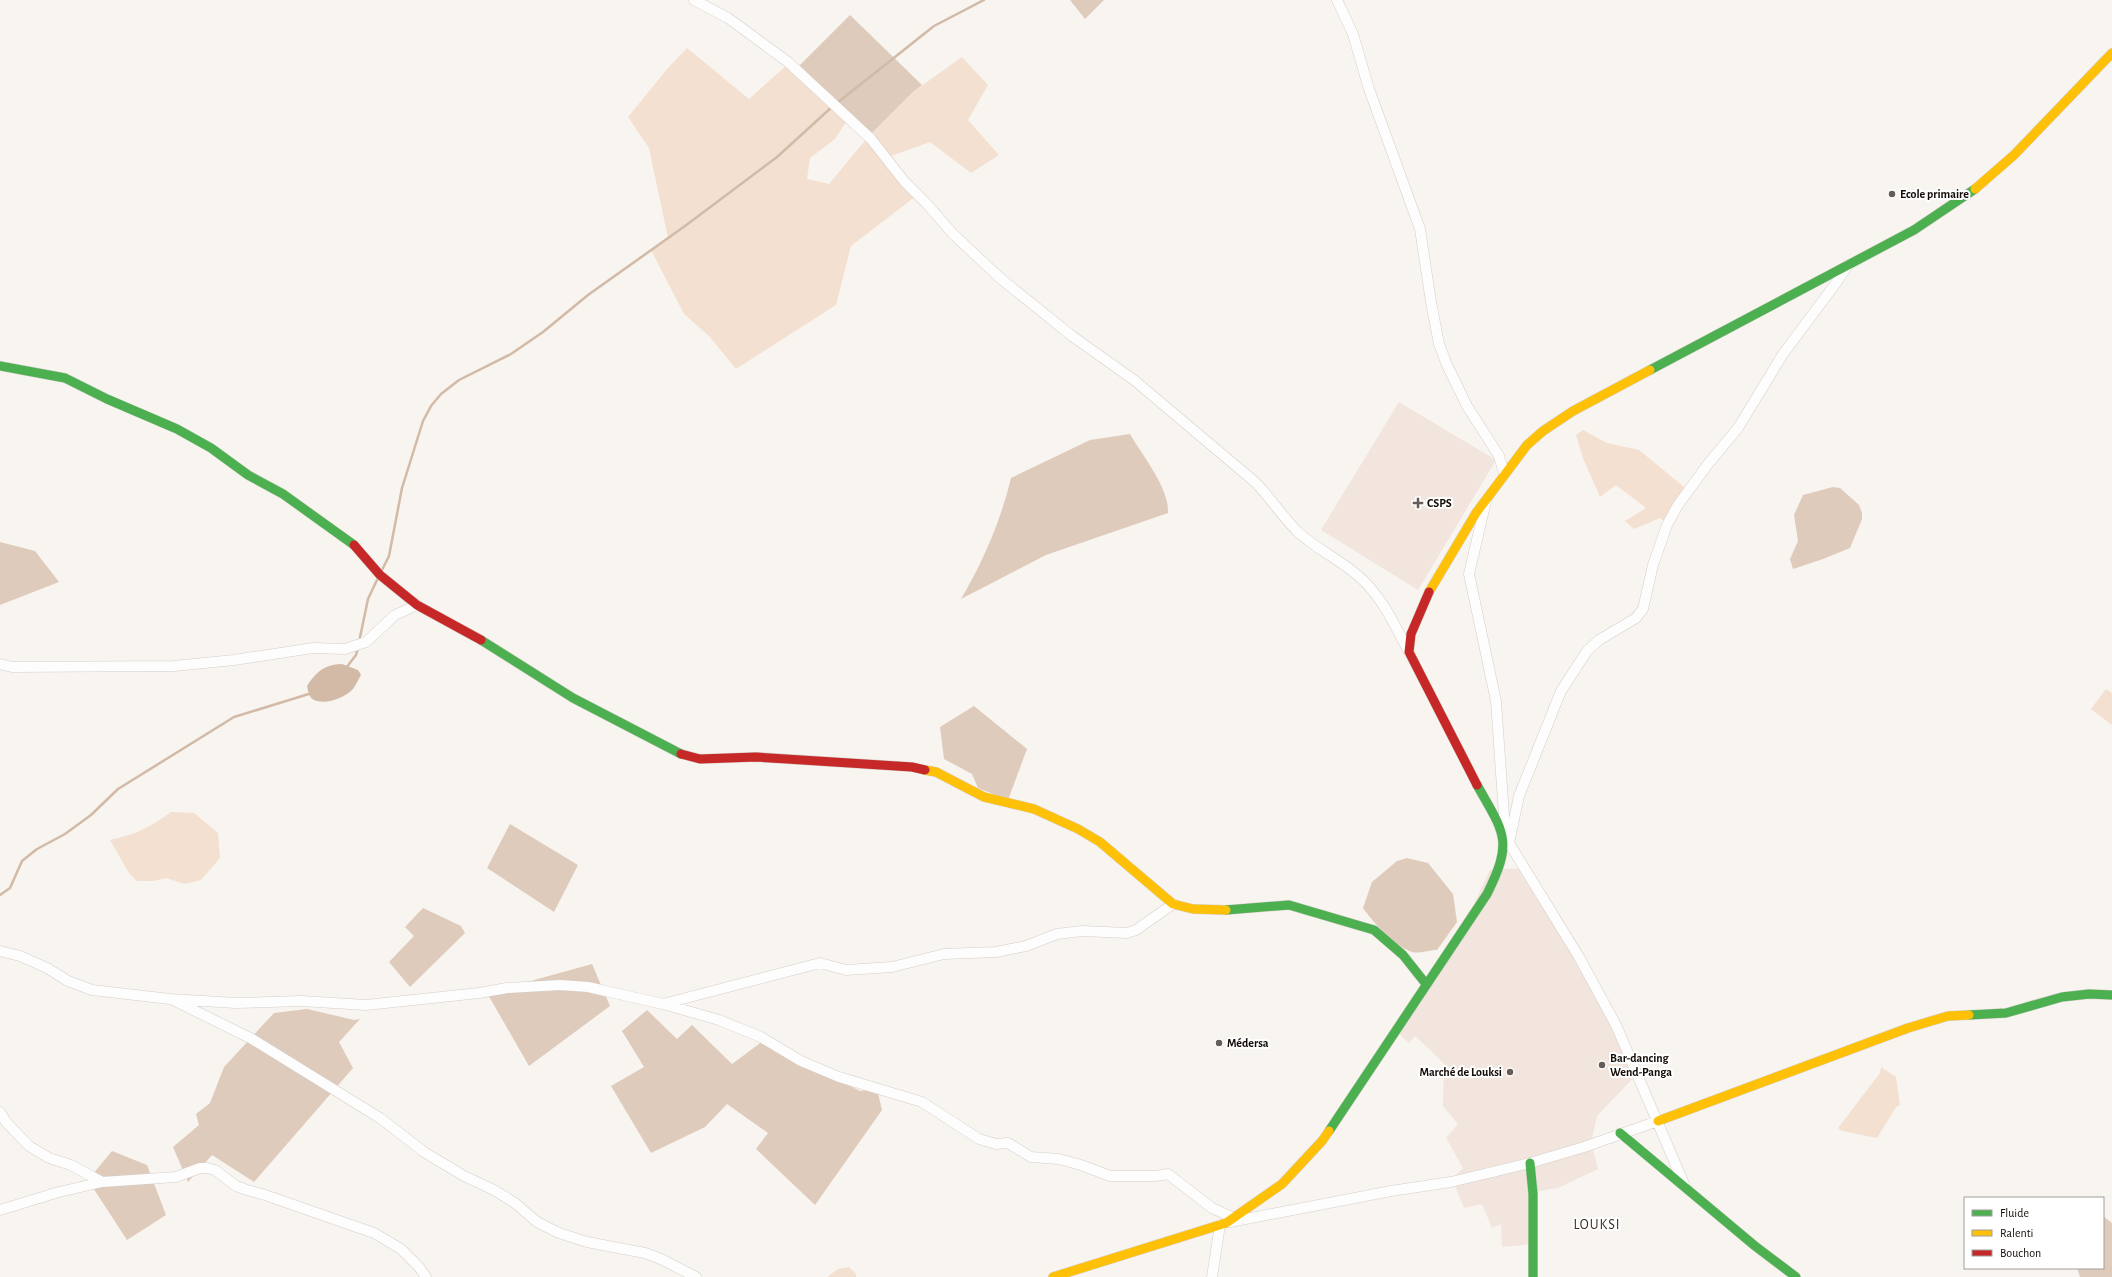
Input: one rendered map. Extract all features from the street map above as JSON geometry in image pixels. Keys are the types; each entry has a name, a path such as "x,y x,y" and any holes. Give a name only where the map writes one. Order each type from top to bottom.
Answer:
{"street":[{"path":"694,0 728,18 788,62 870,139 904,180 953,234 1000,278 1072,336 1134,380 1255,482 1270,497 1298,531 1313,544 1356,574 1370,588 1388,611 1431,699 1506,837 1578,957 1616,1025 1687,1189"},
{"path":"1337,0 1354,34 1369,89 1420,229 1435,323 1447,365 1467,406 1499,456 1504,473"},
{"path":"1409,652 1411,632 1434,583 1488,494 1536,436 1573,411 1914,230 1973,190 2014,155 2112,53"},
{"path":"1212,1277 1227,1222 1282,1184 1322,1141 1476,911 1496,876 1519,796 1561,690 1587,651 1599,640 1636,618 1643,609 1653,565 1667,525 1678,505 1708,464 1738,428 1783,354 1848,265"},
{"path":"0,366 64,378 107,399 177,429 211,448 248,475 283,494 327,524 355,546 380,575 417,605 501,651 573,698 676,753 700,759 756,757 912,767 936,772 984,797 1034,809 1078,829 1100,842 1173,904 1193,909 1225,910 1289,905 1340,918 1374,930 1403,955 1426,984"},
{"path":"1488,494 1469,574 1496,701 1506,837"},
{"path":"0,664 12,667 174,666 234,660 313,648 345,649 366,642 395,615 417,605"},
{"path":"664,1004 820,963 846,970 892,967 944,954 996,952 1026,946 1057,934 1082,931 1127,933 1136,930 1173,904"},
{"path":"0,951 20,956 47,968 68,981 92,990 170,999 236,1004 301,1001 366,1005 479,993 507,988 560,985 588,987 664,1004 719,1020 761,1037 801,1061 839,1077 922,1102 979,1139 996,1144 1008,1143 1032,1157 1059,1159 1110,1176 1155,1176 1168,1174 1212,1208 1227,1222"},
{"path":"1053,1277 1227,1222 1391,1191 1451,1182 1530,1163 1584,1147 1620,1133 1658,1121 1848,1049 1948,1016 2006,1013 2062,997 2089,994 2112,995"},
{"path":"170,999 252,1039 380,1118 424,1152 464,1176 494,1190 515,1203 537,1222 558,1234 587,1242 645,1253 661,1259 696,1277"},
{"path":"0,1112 6,1122 29,1146 49,1158 71,1165 102,1182"},
{"path":"1620,1133 1755,1246 1796,1277"},
{"path":"1530,1163 1534,1194 1533,1277"},
{"path":"0,1210 59,1192 102,1182 176,1177 200,1168 207,1168 215,1170 236,1186 246,1190 266,1194 374,1233 401,1249 419,1267 426,1277"}],"shaded area":[{"path":"1070,0 1104,0 1085,19"},
{"path":"850,15 922,85 913,92 868,137 795,70"},
{"path":"687,48 749,99 788,64 848,119 835,139 810,158 807,179 829,184 868,137 913,92 962,57 988,85 968,120 999,155 971,173 930,142 885,158 916,196 851,246 836,305 736,369 709,336 684,314 651,250 668,238 649,148 628,117 668,68"},
{"path":"1399,402 1496,460 1418,590 1321,530"},
{"path":"1583,430 1607,443 1639,450 1689,491 1668,524 1660,518 1634,529 1625,521 1646,508 1616,485 1600,497 1583,458 1576,435"},
{"path":"1130,434 1154,472 1165,493 1168,513 1046,555 961,599 977,570 997,525 1011,478 1090,440"},
{"path":"1833,487 1840,488 1859,505 1862,513 1862,519 1850,548 1793,569 1790,559 1798,541 1794,515 1803,495"},
{"path":"0,542 35,551 59,582 0,605"},
{"path":"342,664 358,670 361,675 353,689 335,700 324,702 312,699 307,686 314,676 326,667"},
{"path":"2106,689 2112,693 2112,725 2091,709"},
{"path":"974,706 1027,749 1008,800 978,788 972,774 944,759 940,727"},
{"path":"171,812 194,813 218,833 220,858 201,880 185,884 166,878 153,881 137,881 129,873 110,840 142,830"},
{"path":"510,824 578,865 554,912 487,868"},
{"path":"1407,858 1428,863 1453,894 1457,922 1437,950 1412,952 1405,949 1384,933 1363,908 1372,882 1397,861"},
{"path":"1523,868 1563,934 1637,1074 1597,1116 1591,1143 1598,1169 1558,1188 1532,1192 1533,1244 1502,1247 1501,1224 1492,1228 1482,1204 1464,1208 1452,1179 1463,1168 1446,1138 1458,1124 1443,1106 1444,1063 1415,1036 1409,1043 1394,1029 1473,906 1490,870"},
{"path":"423,908 461,926 465,933 410,987 389,962 414,936 405,927"},
{"path":"592,964 610,1006 529,1066 487,993"},
{"path":"307,1009 354,1020 360,1019 339,1042 353,1068 254,1182 212,1155 188,1182 173,1147 199,1125 196,1114 210,1103 224,1067 274,1013"},
{"path":"647,1010 677,1039 692,1025 732,1064 763,1041 860,1091 877,1089 882,1110 815,1205 756,1149 768,1133 727,1104 705,1127 651,1153 611,1086 644,1067 622,1031"},
{"path":"1881,1067 1896,1077 1900,1105 1896,1107 1877,1138 1842,1131 1838,1128 1880,1073"},
{"path":"112,1151 147,1165 166,1215 127,1240 88,1180"},
{"path":"2104,1217 2112,1223 2112,1277 2080,1277 2077,1269 2104,1269"},
{"path":"849,1267 856,1274 856,1277 827,1277 838,1269"}],"waterway":[{"path":"837,103 934,26 984,0"},
{"path":"382,570 389,556 402,488 423,421 431,406 441,394 459,380 511,354 543,332 588,295 685,226 777,157 833,106"},
{"path":"359,642 368,599 377,580"},
{"path":"346,668 356,655 358,648"},
{"path":"0,895 10,888 22,861 37,849 65,834 91,815 118,789 234,717 312,693"}],"traffic: fast":[{"path":"1650,370 1914,230 1975,189"},
{"path":"0,366 65,378 107,399 177,429 211,448 248,475 283,494 354,545"},
{"path":"481,640 573,698 681,754"},
{"path":"1329,1131 1487,894 1495,876 1501,861 1503,848 1502,837 1494,815 1477,785"},
{"path":"1226,910 1289,905 1374,930 1403,955 1426,984"},
{"path":"1969,1015 2006,1013 2062,997 2089,994 2112,995"},
{"path":"1620,1133 1755,1246 1796,1277"},
{"path":"1530,1163 1533,1194 1533,1277"}],"traffic: slow":[{"path":"1975,189 2014,155 2112,53"},
{"path":"1429,592 1476,513 1527,445 1543,431 1573,411 1650,370"},
{"path":"925,770 936,772 984,797 1034,809 1078,829 1100,842 1173,904 1193,909 1226,910"},
{"path":"1658,1121 1908,1028 1948,1016 1969,1015"},
{"path":"1053,1277 1226,1223 1282,1184 1322,1141 1329,1131"}],"traffic: jam":[{"path":"354,545 380,575 417,605 481,640"},
{"path":"1429,592 1411,634 1409,652 1477,785"},
{"path":"681,754 700,759 756,757 912,767 925,770"}],"place":[{"name":"Ecole primaire","path":"1892,194"},
{"name":"CSPS","path":"1418,503"},
{"name":"Médersa","path":"1219,1043"},
{"name":"Bar-dancing Wend-Panga","path":"1602,1065"},
{"name":"Marché de Louksi","path":"1510,1072"}],"district":[{"name":"LOUKSI","path":"1597,1225"}]}
